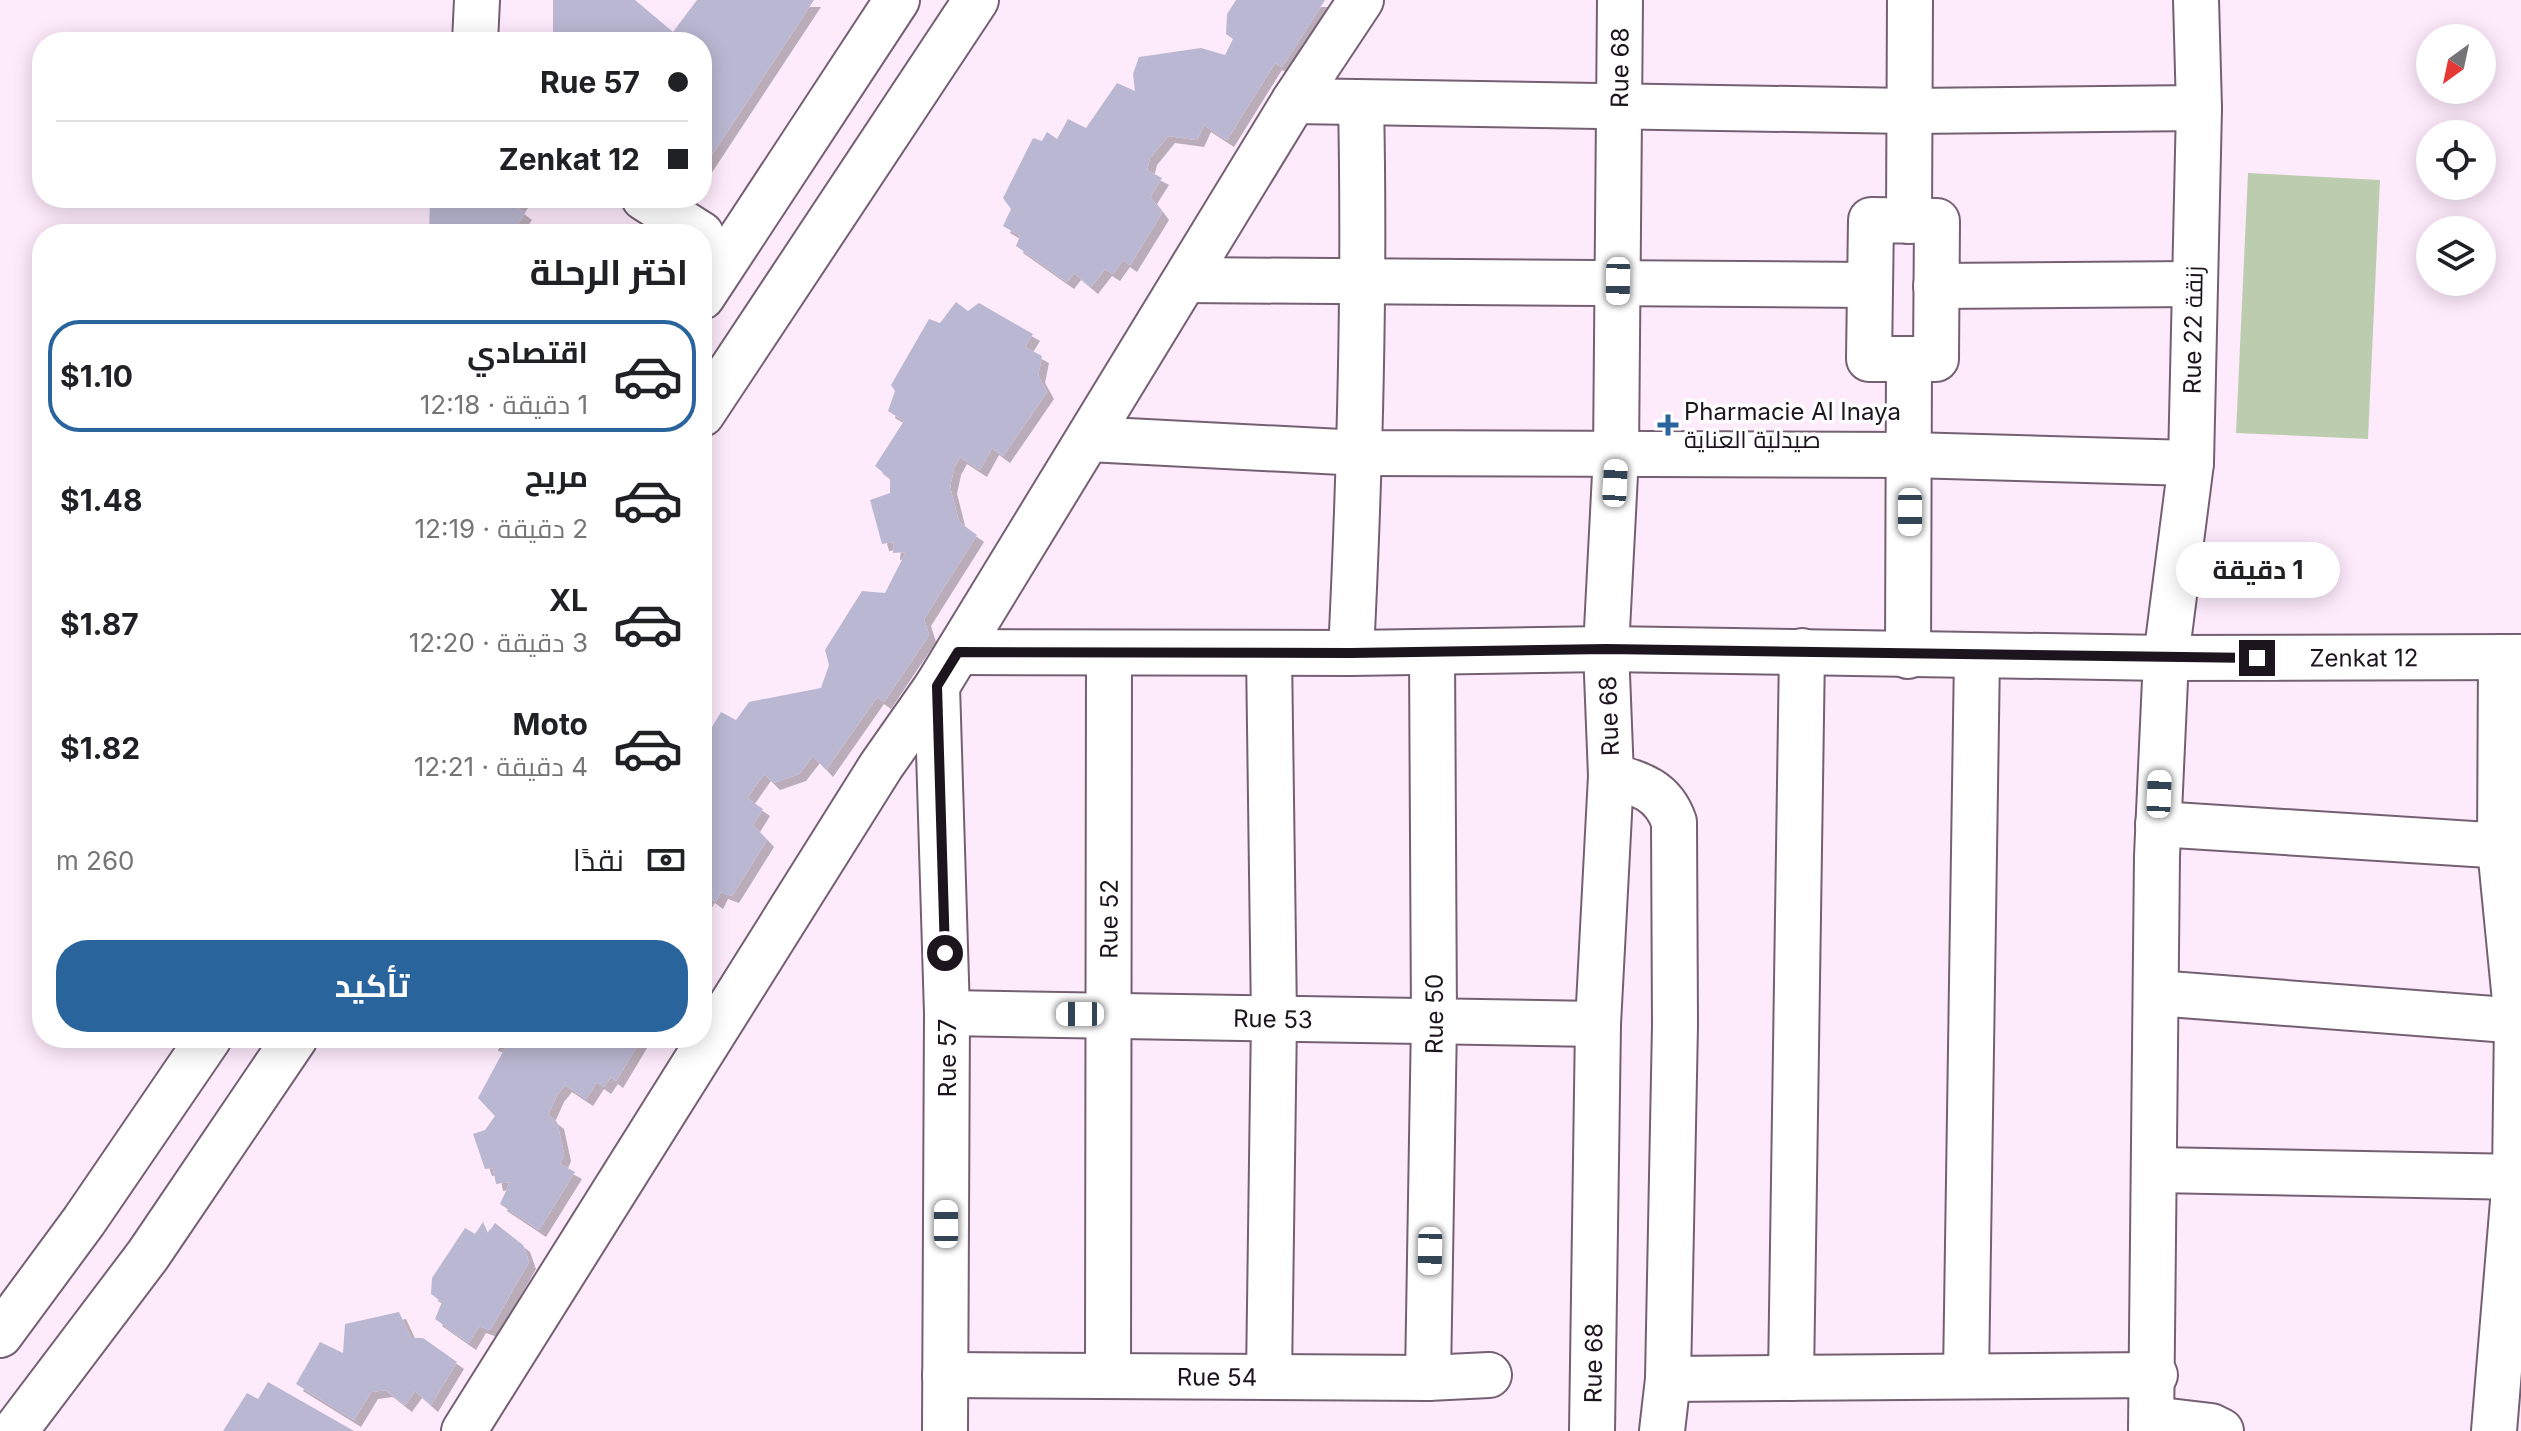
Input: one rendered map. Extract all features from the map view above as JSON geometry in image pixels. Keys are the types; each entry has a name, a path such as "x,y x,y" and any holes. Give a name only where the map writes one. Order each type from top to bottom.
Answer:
{"street":[{"path":"475,32 477,0"},
{"path":"712,240 897,0"},
{"path":"712,399 976,0"},
{"path":"712,1036 881,766 948,669 1294,101 1361,0"},
{"name":"Rue 68","path":"1592,1431 1598,1024 1611,776 1606,649 1616,455 1622,104 1620,0"},
{"path":"1909,221 1910,0"},
{"name":"Rue 22 زنقة","path":"2152,1425 2155,1375 2158,824 2166,658 2191,463 2199,108 2196,0"},
{"path":"1294,101 1910,111 2199,108"},
{"path":"1351,653 1361,453 1365,281 1361,103"},
{"path":"660,208 685,224"},
{"path":"1871,220 1909,221 1937,221 1936,359 1869,359 1871,220"},
{"path":"1186,280 1870,285"},
{"path":"1936,286 2193,284"},
{"path":"1908,656 1909,359"},
{"path":"1089,439 1361,453 1910,455 2191,463"},
{"name":"Zenkat 12","path":"948,669 1109,653 1606,649 1802,651 1908,656 2511,657"},
{"path":"1791,1378 1802,651"},
{"name":"Rue 50","path":"1428,1378 1434,1021 1432,652"},
{"name":"Rue 52","path":"1108,1375 1109,653"},
{"path":"1269,653 1274,1018 1269,1377"},
{"path":"1966,1376 1977,656"},
{"path":"2494,1431 2510,1350 2518,1177 2519,1021 2511,848 2511,657"},
{"name":"Rue 57","path":"945,1431 948,669"},
{"path":"1611,776 1654,791 1663,799 1674,822 1675,1011 1668,1379 1662,1431"},
{"path":"2158,824 2511,848"},
{"path":"2156,993 2519,1021"},
{"name":"Rue 53","path":"947,1013 1598,1024"},
{"path":"0,1335 84,1221 202,1048"},
{"path":"15,1431 148,1255 288,1048"},
{"path":"464,1431 704,1048"},
{"path":"2156,1170 2518,1177"},
{"name":"Rue 54","path":"945,1375 1428,1378 1489,1375"},
{"path":"1668,1379 2155,1375"},
{"path":"2152,1425 2211,1426 2221,1431"}],"green space":[{"path":"2248,173 2380,180 2368,439 2236,433"}],"building":[{"path":"553,0 635,0 673,32 553,32"},
{"path":"697,0 814,0 712,155 712,32 673,32"},
{"path":"1236,0 1325,0 1282,67 1275,63 1227,140 1204,125 1197,140 1168,136 1150,158 1147,170 1162,178 1150,197 1162,213 1130,265 1123,260 1113,274 1105,269 1091,287 1074,273 1067,282 1016,246 1020,236 1003,226 1011,209 1003,198 1033,138 1042,141 1047,132 1057,139 1068,119 1086,128 1117,83 1135,91 1133,74 1139,57 1201,48 1225,55 1233,39 1226,34 1227,14"},
{"path":"430,208 518,208 525,213 518,224 429,224"},
{"path":"956,302 968,311 979,303 1033,334 1025,347 1042,356 1038,376 1047,392 1003,456 992,448 980,470 960,457 950,487 959,522 977,535 924,619 929,635 884,702 877,697 826,770 813,756 799,774 773,783 764,774 747,798 763,809 753,825 767,840 732,896 721,892 716,902 712,899 712,727 721,712 736,720 749,702 821,688 829,665 825,650 862,591 885,593 906,552 893,553 894,542 882,544 870,500 890,493 890,478 875,466 904,421 888,411 895,391 891,385 929,319 940,323"},
{"path":"505,1048 636,1048 616,1081 611,1077 604,1087 597,1082 586,1099 565,1085 557,1095 548,1115 557,1122 564,1154 560,1164 575,1172 539,1230 500,1204 510,1182 496,1184 493,1168 485,1169 473,1134 485,1130 495,1116 478,1098"},
{"path":"483,1222 488,1233 495,1223 523,1245 529,1262 490,1330 479,1326 469,1343 435,1319 442,1302 431,1294 432,1278 465,1228 475,1234"},
{"path":"399,1312 411,1338 423,1338 457,1362 431,1405 415,1391 405,1405 386,1390 371,1392 354,1420 296,1384 320,1342 343,1353 345,1324"},
{"path":"268,1382 354,1431 223,1431 247,1393 258,1399"}],"place":[{"name":"Pharmacie Al Inaya صيدلية العناية","path":"1668,425"}],"route":[{"path":"945,953 937,686 958,652 1351,653 1606,649 1802,651 1908,656 2257,658"}]}
